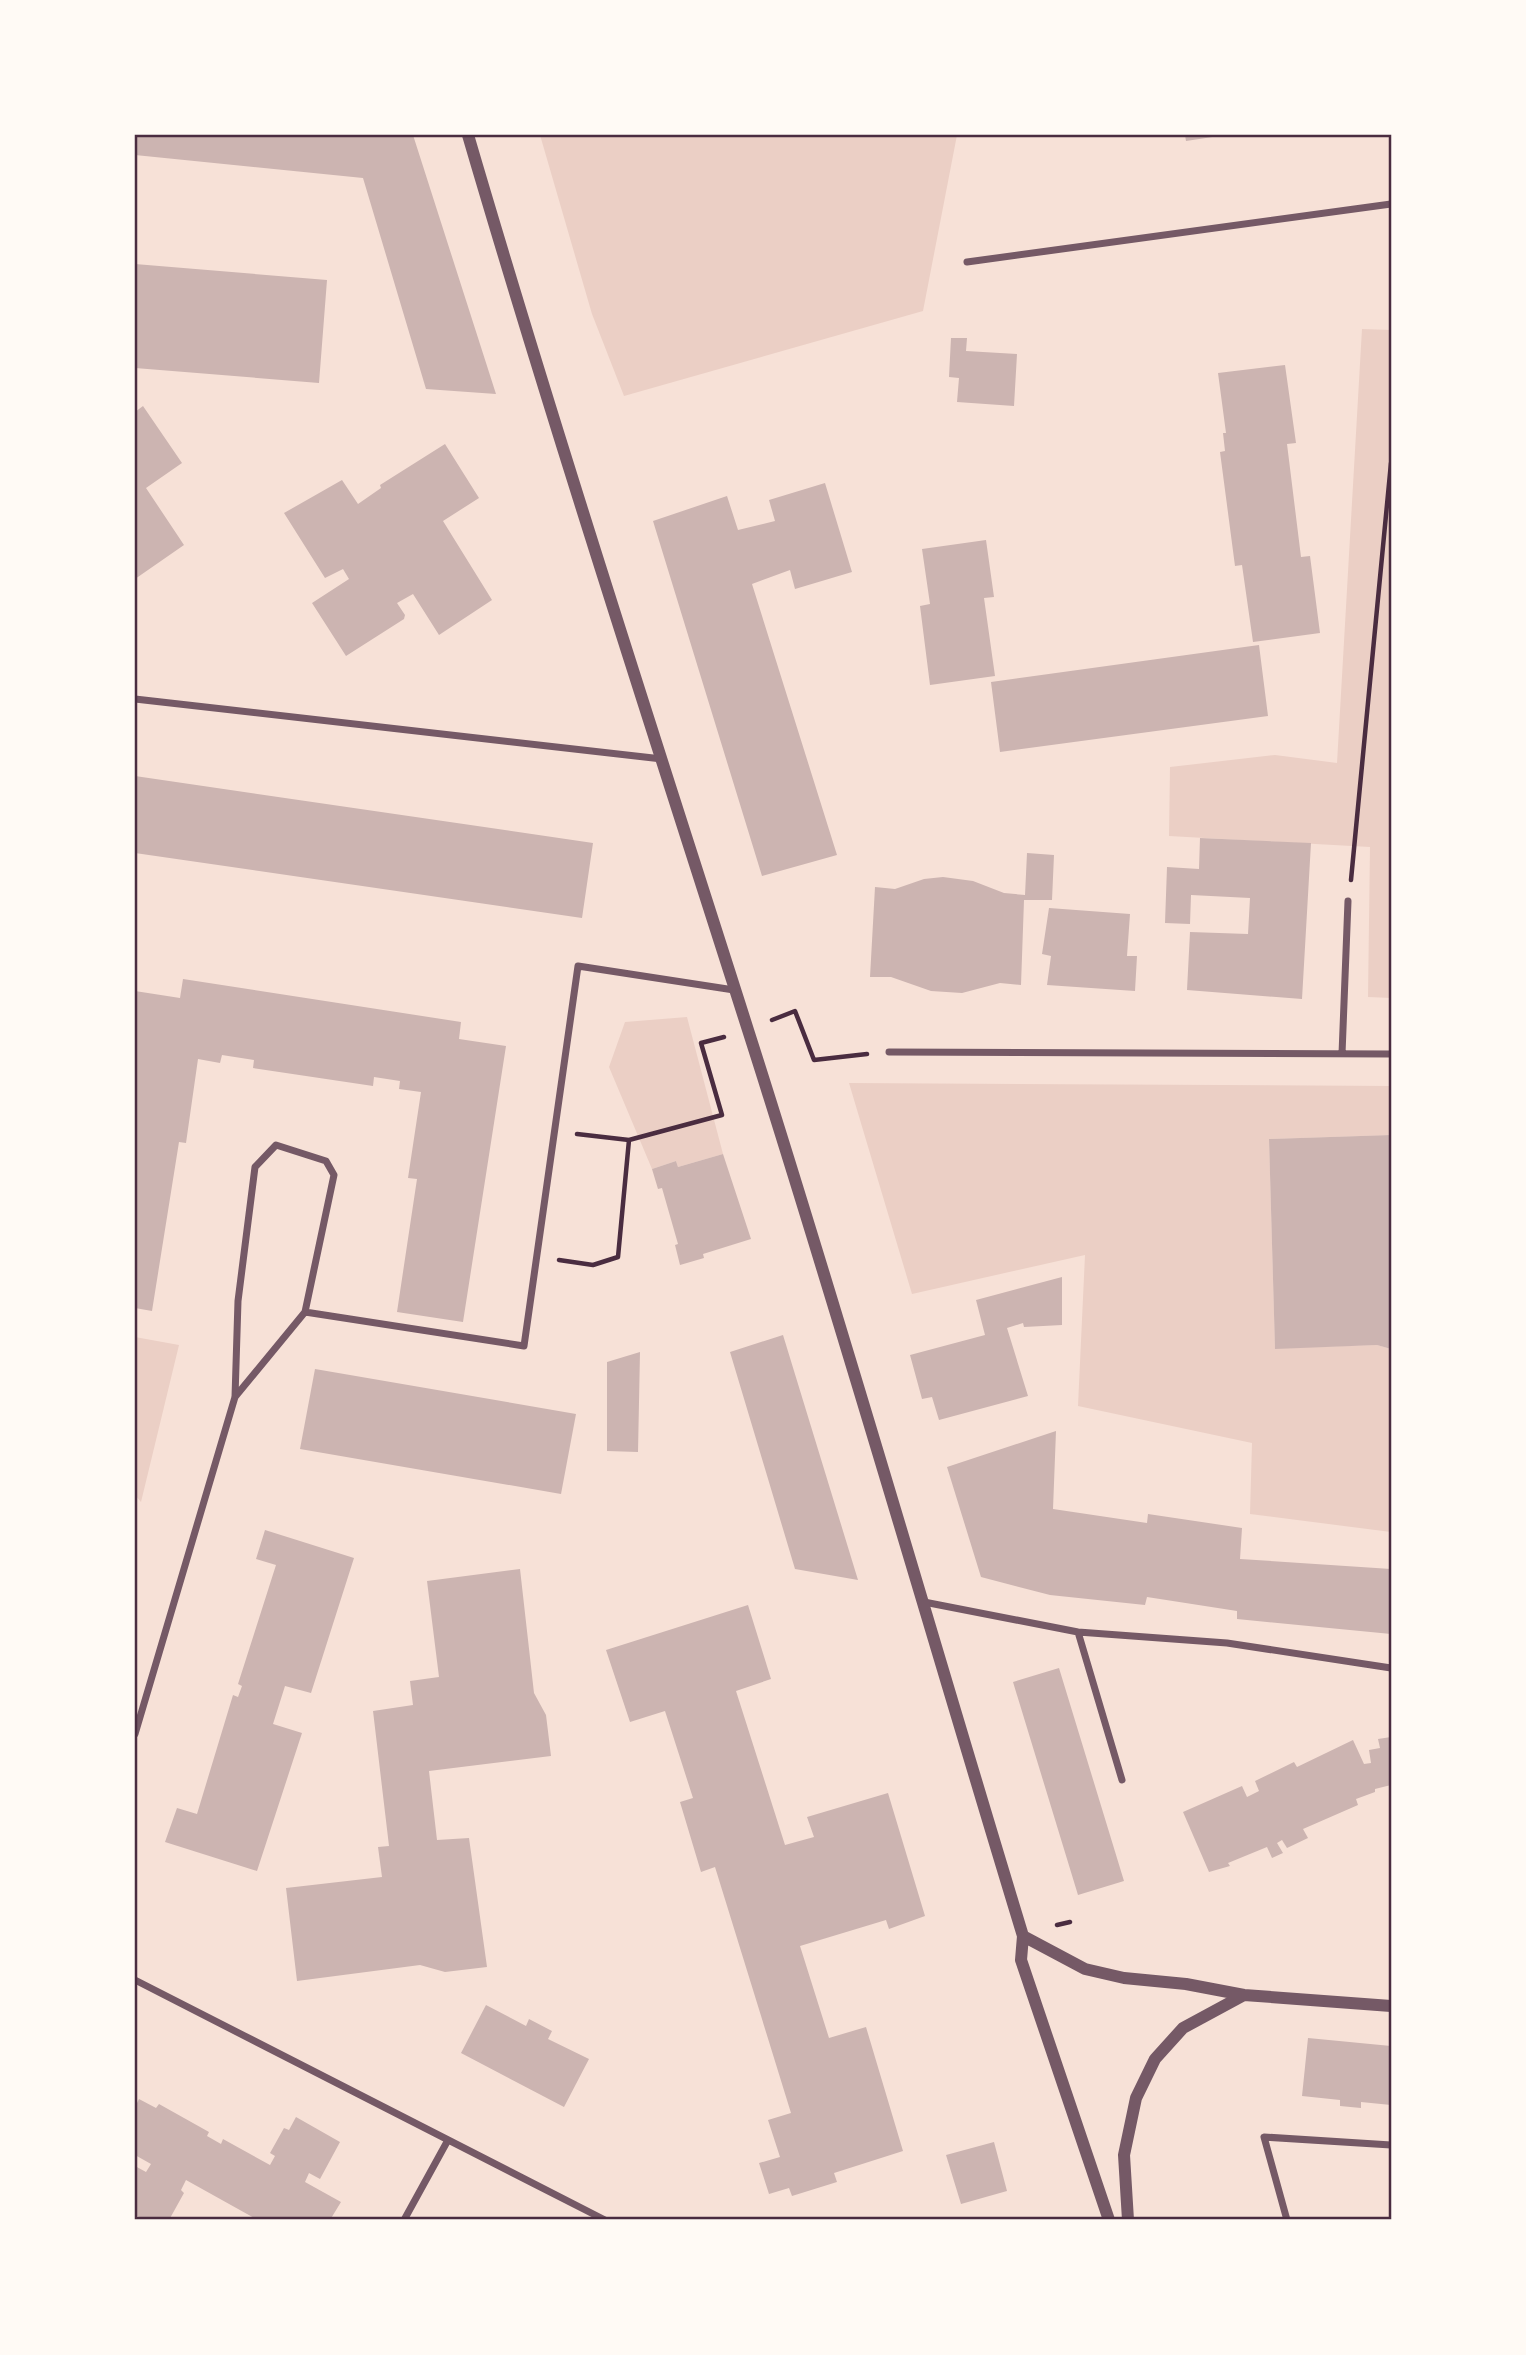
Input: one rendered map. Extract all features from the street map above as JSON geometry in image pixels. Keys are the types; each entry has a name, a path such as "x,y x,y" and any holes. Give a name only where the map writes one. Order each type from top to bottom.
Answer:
{"street":[{"path":"468,135 542,388 748,1029 924,1602 1023,1936 1021,1961 1109,2220"},
{"path":"967,262 1391,204"},
{"path":"135,699 662,759"},
{"path":"1342,1054 1348,901"},
{"path":"305,1312 524,1346 579,966 734,990"},
{"path":"889,1052 1391,1054"},
{"path":"135,1734 235,1397 238,1301 255,1167 276,1145 326,1161 334,1175 305,1312 235,1397"},
{"path":"924,1602 1078,1632 1227,1643 1391,1668"},
{"path":"1078,1632 1122,1780"},
{"path":"1023,1936 1085,1969 1124,1978 1186,1984 1244,1995 1391,2006"},
{"path":"135,1980 605,2220"},
{"path":"1128,2220 1124,2155 1136,2098 1150,2068 1183,2028 1244,1995"},
{"path":"1287,2220 1264,2137 1391,2145"},
{"path":"404,2220 448,2140"}],"path":[{"path":"1348,901 1391,463"},
{"path":"555,1131 628,1140 722,1115 701,1043 795,1011 814,1060 889,1052"},
{"path":"537,1256 593,1265 618,1257 628,1140"},
{"path":"1051,1917 1070,1933"}],"shaded area":[{"path":"540,135 957,135 923,311 624,396 592,314"},
{"path":"1362,329 1391,330 1391,998 1368,997 1370,847 1169,836 1170,767 1275,755 1337,763"},
{"path":"687,1017 723,1154 678,1167 676,1161 652,1169 609,1067 625,1022"},
{"path":"849,1083 1391,1086 1391,1135 1269,1139 1275,1348 1377,1345 1391,1349 1391,1532 1250,1514 1252,1443 1078,1406 1085,1255 912,1294"},
{"path":"135,1337 179,1345 141,1502 135,1495"}],"building":[{"path":"135,135 413,135 496,394 426,389 363,178 135,155"},
{"path":"1185,135 1219,135 1219,136 1186,141"},
{"path":"135,264 327,280 319,383 135,368"},
{"path":"951,338 967,338 966,351 1017,354 1014,406 957,402 959,378 949,377"},
{"path":"1285,365 1296,443 1287,444 1301,557 1310,556 1320,633 1253,642 1242,565 1235,566 1220,452 1225,451 1223,433 1226,433 1218,373"},
{"path":"143,406 182,463 146,488 184,545 135,579 135,412"},
{"path":"445,444 479,498 443,521 492,600 439,635 413,594 397,603 405,615 404,619 346,656 312,603 349,579 343,569 325,578 284,513 342,480 358,504 381,488 380,485"},
{"path":"825,483 852,572 795,589 790,570 752,584 837,855 762,876 653,521 727,496 738,530 775,521 769,500"},
{"path":"986,540 994,597 984,598 995,676 930,685 920,606 930,604 922,549"},
{"path":"1259,645 1268,716 1000,752 991,682"},
{"path":"135,776 593,843 582,918 135,853"},
{"path":"1200,838 1311,843 1302,999 1187,990 1190,932 1248,934 1250,898 1191,895 1190,924 1165,923 1167,867 1199,869"},
{"path":"1027,853 1054,855 1052,900 1024,900 1021,985 1000,983 962,993 931,991 891,977 870,977 875,887 895,889 924,879 943,877 973,881 1004,893 1025,895"},
{"path":"1049,908 1130,914 1127,956 1137,956 1135,991 1047,985 1051,956 1042,954"},
{"path":"183,979 461,1022 459,1039 506,1046 463,1322 397,1312 417,1179 408,1178 421,1092 399,1089 400,1081 374,1077 373,1086 253,1068 254,1060 222,1055 220,1063 198,1059 186,1143 179,1142 152,1311 135,1308 135,991 180,998"},
{"path":"1391,1135 1391,1349 1377,1345 1275,1349 1269,1139"},
{"path":"723,1154 751,1239 703,1254 704,1258 680,1265 675,1245 678,1244 662,1188 658,1189 652,1169 676,1161 678,1167"},
{"path":"1062,1277 1062,1325 1024,1327 1023,1323 1007,1328 1028,1396 939,1420 932,1397 922,1399 910,1355 985,1335 976,1300"},
{"path":"783,1335 858,1580 795,1569 730,1352"},
{"path":"640,1352 638,1452 607,1451 607,1362"},
{"path":"315,1369 576,1414 561,1494 300,1449"},
{"path":"1056,1431 1053,1509 1147,1523 1148,1514 1242,1528 1240,1559 1391,1569 1391,1634 1237,1619 1237,1611 1147,1597 1145,1605 1050,1595 981,1577 947,1467"},
{"path":"265,1530 354,1558 311,1693 285,1686 273,1724 302,1733 257,1871 165,1842 177,1808 197,1814 233,1695 238,1697 242,1686 238,1684 276,1565 256,1559"},
{"path":"520,1569 534,1693 546,1715 551,1756 429,1771 437,1840 469,1838 487,1967 445,1972 420,1965 297,1981 286,1888 382,1877 378,1847 389,1846 373,1711 413,1705 410,1681 439,1677 427,1581"},
{"path":"748,1605 771,1679 736,1691 785,1845 814,1837 807,1817 888,1793 925,1916 889,1929 886,1920 800,1946 829,2038 866,2027 903,2151 834,2173 837,2182 792,2196 789,2188 769,2194 759,2163 780,2157 768,2120 791,2113 715,1867 701,1872 680,1802 693,1798 665,1711 630,1722 606,1650"},
{"path":"1059,1668 1124,1881 1078,1895 1013,1682"},
{"path":"1391,1737 1391,1785 1375,1789 1375,1792 1356,1799 1358,1805 1303,1829 1308,1838 1287,1848 1282,1840 1277,1843 1283,1853 1272,1858 1267,1847 1228,1863 1230,1866 1209,1872 1183,1812 1242,1786 1247,1797 1259,1791 1255,1781 1294,1762 1297,1767 1353,1740 1364,1764 1371,1763 1369,1750 1380,1748 1378,1739"},
{"path":"486,2005 526,2026 529,2019 552,2031 548,2039 589,2059 564,2107 461,2053"},
{"path":"1308,2038 1391,2046 1391,2105 1361,2102 1361,2108 1340,2106 1340,2100 1302,2096"},
{"path":"139,2099 156,2108 159,2104 209,2132 207,2136 221,2144 223,2139 270,2165 275,2156 270,2153 284,2128 289,2130 296,2117 340,2142 320,2179 309,2173 305,2182 341,2202 330,2220 258,2220 186,2180 181,2190 184,2193 169,2220 145,2220 135,2215 135,2166 146,2172 151,2164 135,2155 135,2107"},
{"path":"994,2142 1007,2191 961,2204 946,2155"}]}
